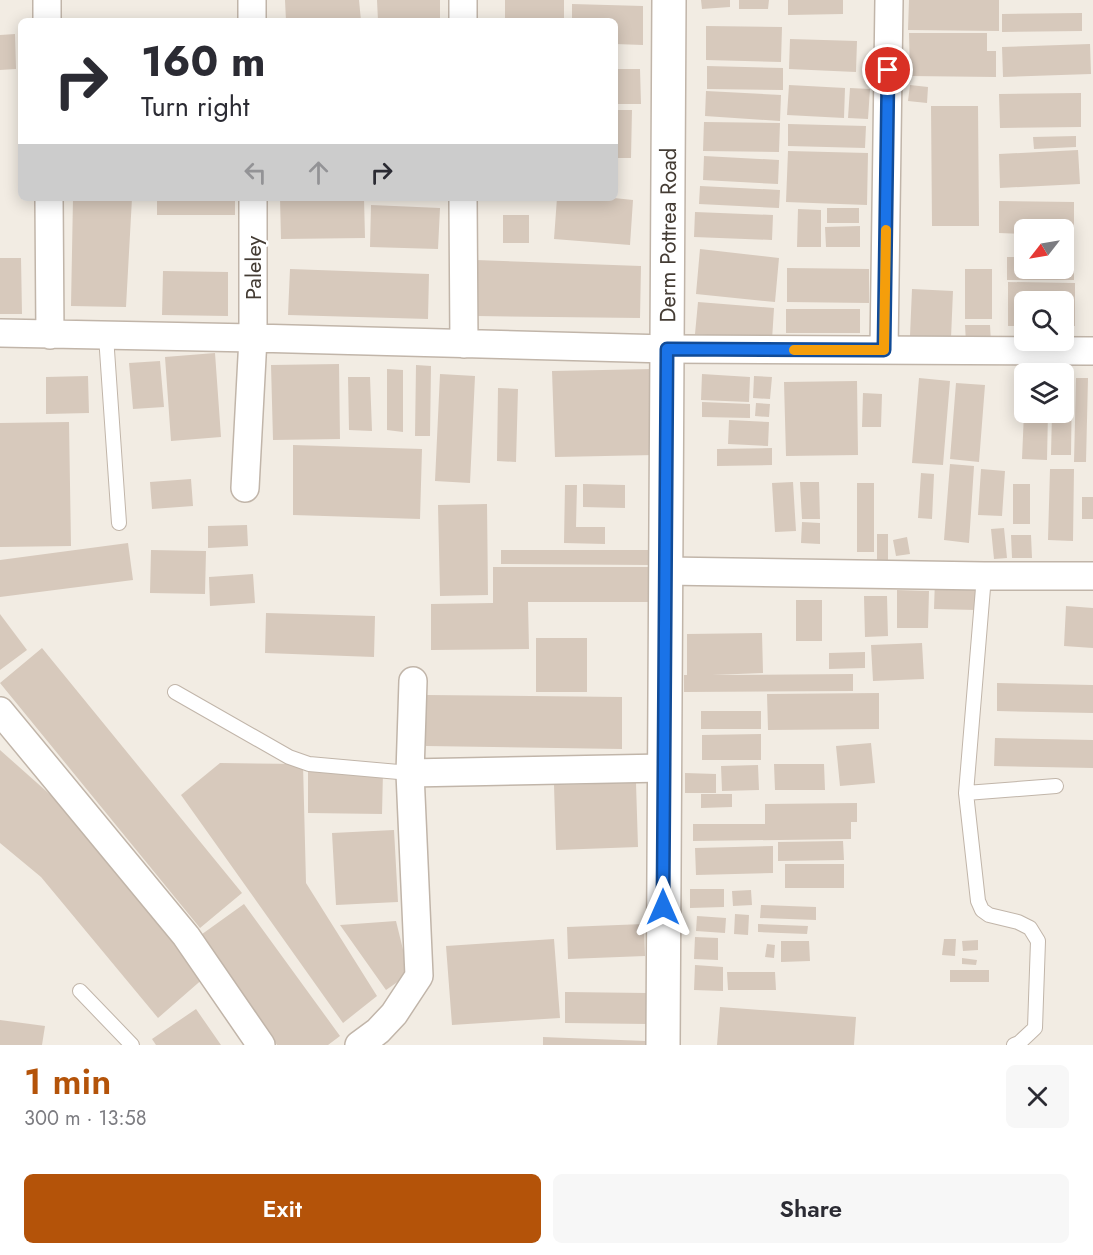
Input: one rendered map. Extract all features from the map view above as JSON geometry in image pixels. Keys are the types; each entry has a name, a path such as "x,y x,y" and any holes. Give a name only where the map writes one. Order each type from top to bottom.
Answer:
{"street":[{"path":"47,0 47,18"},
{"path":"252,0 252,18"},
{"path":"463,0 463,18"},
{"name":"Derm Pottrea Road","path":"663,1045 669,0"},
{"path":"884,350 889,0"},
{"path":"49,201 50,335"},
{"name":"Paleley","path":"245,488 253,338 253,201"},
{"path":"463,201 464,344"},
{"path":"0,333 667,349 1093,351"},
{"path":"666,571 1093,576"},
{"path":"359,1045 378,1031 394,1014 419,976 411,773 413,681"},
{"path":"0,711 186,936 261,1045"},
{"path":"411,773 664,768"}],"lane":[{"path":"106,336 119,523"},
{"path":"984,576 966,793 978,901 982,910 989,915 1018,922 1030,928 1038,941 1035,1028 1014,1045"},
{"path":"175,692 288,757 309,765 411,773"},
{"path":"966,793 1056,786"},
{"path":"80,991 132,1045"}],"building":[{"path":"285,0 359,0 361,18 286,18"},
{"path":"377,0 440,0 440,18 378,18"},
{"path":"505,0 564,0 564,18 505,18"},
{"path":"701,0 730,0 730,7 702,9"},
{"path":"739,0 769,0 768,9 739,9"},
{"path":"788,0 843,0 843,14 788,15"},
{"path":"909,0 999,0 999,31 908,30"},
{"path":"572,4 643,6 643,45 618,44 618,18 572,18"},
{"path":"1082,13 1082,31 1002,32 1002,14"},
{"path":"706,26 782,27 781,62 706,60"},
{"path":"909,33 987,33 987,51 996,51 996,77 910,76"},
{"path":"15,34 16,69 0,70 0,35"},
{"path":"790,39 857,41 856,72 789,69"},
{"path":"1090,44 1091,74 1003,77 1002,47"},
{"path":"707,66 783,68 783,90 707,89"},
{"path":"618,69 640,69 641,104 618,104"},
{"path":"789,85 845,88 844,118 787,115"},
{"path":"910,85 928,87 927,103 908,101"},
{"path":"850,88 870,89 868,119 848,118"},
{"path":"706,91 781,95 780,121 705,116"},
{"path":"1081,93 1081,127 1000,128 999,94"},
{"path":"931,106 978,106 979,226 932,226"},
{"path":"618,110 632,110 631,158 618,158"},
{"path":"704,122 780,123 779,152 703,151"},
{"path":"788,124 866,126 865,148 788,146"},
{"path":"1076,136 1076,147 1034,149 1033,137"},
{"path":"1078,150 1080,184 1000,188 999,154"},
{"path":"788,151 868,153 867,205 786,202"},
{"path":"704,156 779,160 778,184 703,180"},
{"path":"700,186 780,190 779,208 699,204"},
{"path":"633,200 630,245 554,239 557,201"},
{"path":"73,201 132,201 126,307 71,306"},
{"path":"157,201 235,201 235,215 157,215"},
{"path":"280,201 364,201 365,238 281,239"},
{"path":"999,201 1074,202 1074,219 1014,219 1014,234 999,233"},
{"path":"371,205 440,208 438,249 370,247"},
{"path":"827,208 859,208 859,223 827,223"},
{"path":"798,209 821,210 821,247 797,247"},
{"path":"695,212 773,215 772,240 694,237"},
{"path":"503,215 529,215 529,243 503,243"},
{"path":"860,226 860,247 826,247 825,227"},
{"path":"700,249 779,258 775,302 696,294"},
{"path":"1007,257 1014,257 1014,279 1074,279 1074,280 1007,280"},
{"path":"0,258 21,258 22,314 0,314"},
{"path":"476,260 641,266 640,318 477,316"},
{"path":"787,268 869,269 869,303 787,302"},
{"path":"290,269 429,274 428,319 288,315"},
{"path":"965,269 992,269 992,319 965,319"},
{"path":"163,271 228,272 228,316 162,315"},
{"path":"1008,282 1075,283 1075,326 1074,291 1014,291 1014,326 1008,326"},
{"path":"912,289 953,291 951,338 910,336"},
{"path":"698,302 774,308 772,340 695,334"},
{"path":"786,309 860,309 860,333 786,333"},
{"path":"965,325 990,325 991,343 966,343"},
{"path":"215,353 221,437 171,441 165,357"},
{"path":"160,361 164,407 133,409 129,363"},
{"path":"339,364 340,439 273,440 271,365"},
{"path":"416,365 431,366 430,436 415,436"},
{"path":"387,369 403,370 403,432 387,430"},
{"path":"653,369 655,455 555,457 552,371"},
{"path":"440,374 475,376 470,483 435,481"},
{"path":"702,374 750,377 749,402 701,400"},
{"path":"88,376 89,413 46,414 46,377"},
{"path":"754,376 772,377 770,399 753,398"},
{"path":"348,377 370,377 372,431 349,430"},
{"path":"919,378 950,381 943,465 912,463"},
{"path":"1076,378 1088,378 1086,462 1074,462"},
{"path":"857,381 858,455 786,456 784,382"},
{"path":"956,383 985,385 979,462 950,459"},
{"path":"498,388 518,389 516,462 497,461"},
{"path":"863,393 882,394 881,427 862,427"},
{"path":"702,402 750,404 750,418 702,417"},
{"path":"756,403 770,404 769,417 755,416"},
{"path":"729,420 769,422 768,446 728,444"},
{"path":"69,422 71,546 0,547 0,423"},
{"path":"1024,423 1048,423 1047,460 1022,459"},
{"path":"1052,423 1071,423 1071,455 1051,455"},
{"path":"293,445 422,449 420,519 293,515"},
{"path":"772,448 772,465 717,466 717,449"},
{"path":"950,464 974,466 969,543 944,540"},
{"path":"981,469 1005,471 1002,516 978,515"},
{"path":"1050,469 1074,469 1073,541 1048,540"},
{"path":"921,473 934,474 932,519 918,518"},
{"path":"191,479 193,506 152,509 150,482"},
{"path":"793,482 796,531 775,532 772,483"},
{"path":"800,482 819,482 820,519 802,519"},
{"path":"857,483 874,483 874,552 857,552"},
{"path":"583,484 625,485 625,508 583,507"},
{"path":"1013,484 1030,484 1030,524 1013,524"},
{"path":"565,485 577,485 576,527 605,527 605,544 564,543"},
{"path":"1082,497 1093,497 1093,519 1082,519"},
{"path":"487,504 488,595 440,596 438,505"},
{"path":"802,522 820,523 820,544 801,543"},
{"path":"247,525 248,546 208,548 208,526"},
{"path":"1004,528 1007,558 994,559 991,529"},
{"path":"877,534 888,534 888,563 877,562"},
{"path":"1011,535 1031,535 1032,558 1012,558"},
{"path":"907,537 910,554 896,556 893,540"},
{"path":"128,543 133,580 0,597 0,560"},
{"path":"151,550 206,551 205,594 150,593"},
{"path":"501,550 650,550 650,565 501,564"},
{"path":"493,567 651,567 651,602 528,602 529,649 431,650 431,604 493,603"},
{"path":"253,574 255,603 210,606 209,577"},
{"path":"935,579 976,580 976,610 934,609"},
{"path":"897,590 929,591 928,628 897,628"},
{"path":"864,596 887,596 888,636 865,637"},
{"path":"796,600 822,600 822,641 796,641"},
{"path":"1066,606 1093,608 1093,648 1064,646"},
{"path":"266,613 375,616 374,657 265,653"},
{"path":"0,614 27,650 0,670"},
{"path":"762,633 763,673 712,675 853,674 853,691 684,692 684,675 687,675 687,634"},
{"path":"536,638 587,638 587,692 536,692"},
{"path":"922,643 924,679 873,681 871,645"},
{"path":"42,648 242,893 200,928 0,683"},
{"path":"865,652 865,668 829,669 829,653"},
{"path":"997,683 1093,685 1093,713 997,711"},
{"path":"879,693 879,729 768,730 767,694"},
{"path":"426,695 622,697 622,749 426,746"},
{"path":"701,711 761,711 761,729 701,729"},
{"path":"761,734 761,760 702,760 702,735"},
{"path":"995,738 1093,740 1093,768 994,766"},
{"path":"871,743 875,783 840,786 836,746"},
{"path":"0,750 90,830 205,977 158,1018 41,877 0,843"},
{"path":"220,763 303,764 306,883 377,996 343,1023 181,795"},
{"path":"774,764 824,764 825,790 775,790"},
{"path":"758,765 759,790 722,791 721,766"},
{"path":"308,771 383,772 382,814 308,813"},
{"path":"685,773 716,774 716,793 685,793"},
{"path":"636,783 638,847 556,850 554,785"},
{"path":"701,794 732,794 732,807 701,808"},
{"path":"857,803 857,822 851,822 851,839 693,841 693,824 765,824 765,804"},
{"path":"394,830 398,902 336,905 332,833"},
{"path":"843,841 844,860 778,861 778,842"},
{"path":"773,846 773,873 696,875 695,848"},
{"path":"785,864 844,864 844,888 785,888"},
{"path":"690,889 724,889 724,907 690,908"},
{"path":"751,890 752,905 733,906 732,891"},
{"path":"244,904 340,1036 328,1045 277,1045 198,937"},
{"path":"761,905 816,907 816,920 760,918"},
{"path":"735,914 749,915 748,935 734,934"},
{"path":"697,916 726,918 725,933 696,931"},
{"path":"396,921 409,974 386,990 340,925"},
{"path":"644,924 645,956 568,959 567,927"},
{"path":"758,924 808,926 807,934 758,932"},
{"path":"695,937 718,938 718,960 694,959"},
{"path":"554,939 560,1018 452,1025 446,946"},
{"path":"944,939 956,939 955,956 942,955"},
{"path":"978,940 978,950 963,951 962,941"},
{"path":"781,941 809,941 810,961 781,962"},
{"path":"767,944 775,945 774,958 765,957"},
{"path":"962,958 977,960 976,965 962,964"},
{"path":"695,965 723,967 723,991 694,990"},
{"path":"950,970 989,970 989,982 950,982"},
{"path":"727,972 775,972 776,990 728,990"},
{"path":"565,992 647,993 647,1024 565,1023"},
{"path":"720,1007 856,1017 854,1045 717,1045"},
{"path":"196,1009 221,1045 156,1045 152,1039"},
{"path":"0,1020 45,1026 42,1045 0,1045"},
{"path":"543,1037 646,1041 646,1045 543,1045"}],"slow traffic":[{"path":"794,350 884,350 886,230"}],"route":[{"path":"663,907 667,349 884,350 888,70"}]}
